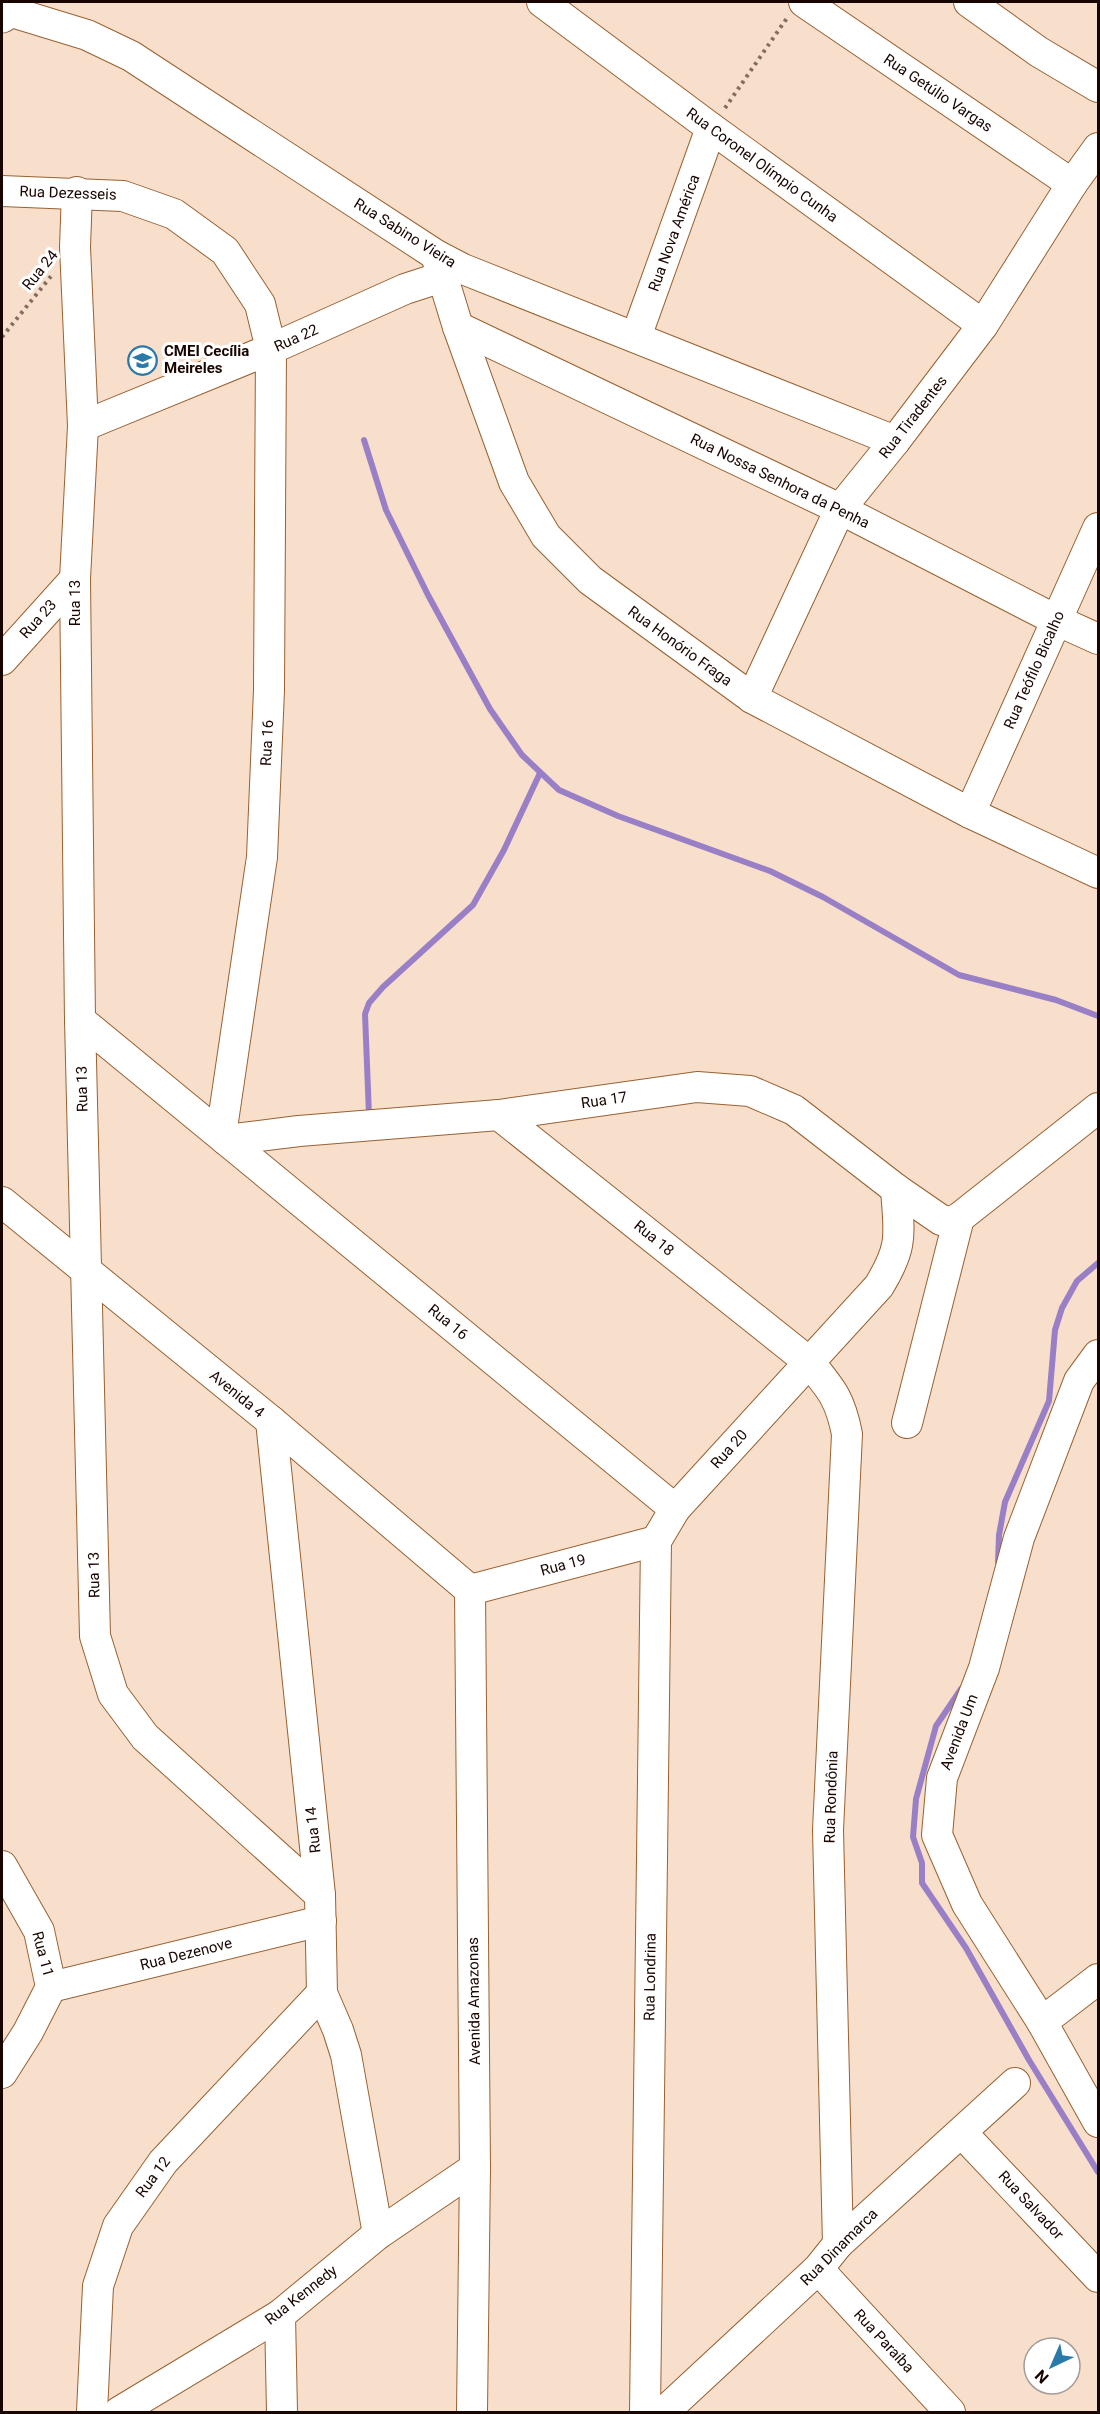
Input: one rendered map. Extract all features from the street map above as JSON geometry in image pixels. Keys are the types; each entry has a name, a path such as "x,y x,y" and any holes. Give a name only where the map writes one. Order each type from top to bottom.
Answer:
{"street":[{"name":"Rua Coronel Olímpio Cunha","path":"542,2 983,325"},
{"path":"969,2 1039,52 1098,87"},
{"name":"Rua Getúlio Vargas","path":"798,6 1072,184"},
{"name":"Rua Sabino Vieira","path":"5,9 87,35 131,56 439,266 464,269 895,441"},
{"name":"Rua Nova América","path":"636,337 711,128"},
{"name":"Rua Tiradentes","path":"752,698 840,509 983,325 1072,184 1098,148"},
{"name":"Rua Dezesseis","path":"2,191 77,192 123,196 174,214 225,252 260,304 271,349"},
{"name":"Rua 13","path":"77,192 75,247 83,426 75,579 80,1020 95,1636 112,1694 145,1737 320,1908"},
{"name":"Rua Honório Fraga","path":"439,266 458,327 514,482 546,536 590,580 752,698 970,813 1098,873"},
{"name":"Rua 22","path":"83,426 271,349 405,289 439,266"},
{"name":"Rua Nossa Senhora da Penha","path":"458,327 840,509 1056,620 1098,639"},
{"name":"Rua 16","path":"224,1137 262,856 269,690 271,349"},
{"name":"Rua Teófilo Bicalho","path":"970,813 1098,528"},
{"name":"Rua 23","path":"2,660 75,579"},
{"name":"Rua 16","path":"80,1020 675,1509"},
{"name":"Rua 17","path":"224,1137 499,1115 697,1087 750,1091 794,1110 896,1189 950,1219"},
{"path":"907,1423 950,1219 1098,1108"},
{"name":"Rua 18","path":"499,1115 809,1362"},
{"name":"Rua 20","path":"656,1541 675,1509 879,1286 894,1262 900,1239 896,1189"},
{"name":"Avenida 4","path":"2,1202 271,1422 470,1590"},
{"name":"Avenida Um","path":"1097,1356 1079,1381 1019,1538 984,1668 942,1778 937,1835 967,1904 1042,2022 1098,2122"},
{"name":"Rua Rondônia","path":"809,1362 831,1389 842,1409 847,1434 828,1830 838,2244"},
{"name":"Rua 14","path":"271,1422 320,1908 322,1993 346,2055 378,2234"},
{"name":"Rua 19","path":"470,1590 656,1541"},
{"name":"Rua Londrina","path":"645,2412 656,1541"},
{"name":"Avenida Amazonas","path":"470,1590 475,2168 472,2412"},
{"name":"Rua 11","path":"2,1866 39,1932 51,1987 28,2032 2,2073"},
{"name":"Rua Dezenove","path":"51,1987 320,1908"},
{"path":"1042,2022 1098,1979"},
{"name":"Rua 12","path":"92,2412 98,2286 118,2226 163,2162 322,1993"},
{"name":"Rua Dinamarca","path":"664,2412 818,2269 838,2244 1014,2083"},
{"name":"Rua Salvador","path":"962,2133 1098,2277"},
{"name":"Rua Kennedy","path":"119,2412 280,2315 378,2234 475,2168"},
{"name":"Rua Paraíba","path":"818,2269 944,2411"},
{"path":"280,2315 282,2412"}],"path":[{"path":"711,128 798,6"},
{"name":"Rua 24","path":"2,337 75,247"}],"waterway":[{"path":"364,440 386,510 428,595 490,709 522,755 559,790 618,816 770,871 823,897 959,975 1056,1000 1098,1016"},
{"path":"369,1115 365,1014 369,1003 383,987 473,905 504,850 540,773"},
{"path":"998,1562 999,1535 1005,1502 1049,1401 1055,1330 1062,1308 1077,1281 1098,1263"},
{"path":"961,1689 936,1726 916,1799 913,1837 922,1863 922,1883 966,1948 1029,2060 1098,2172"}],"place":[{"name":"CMEI Cecília Meireles","path":"143,360"}]}
